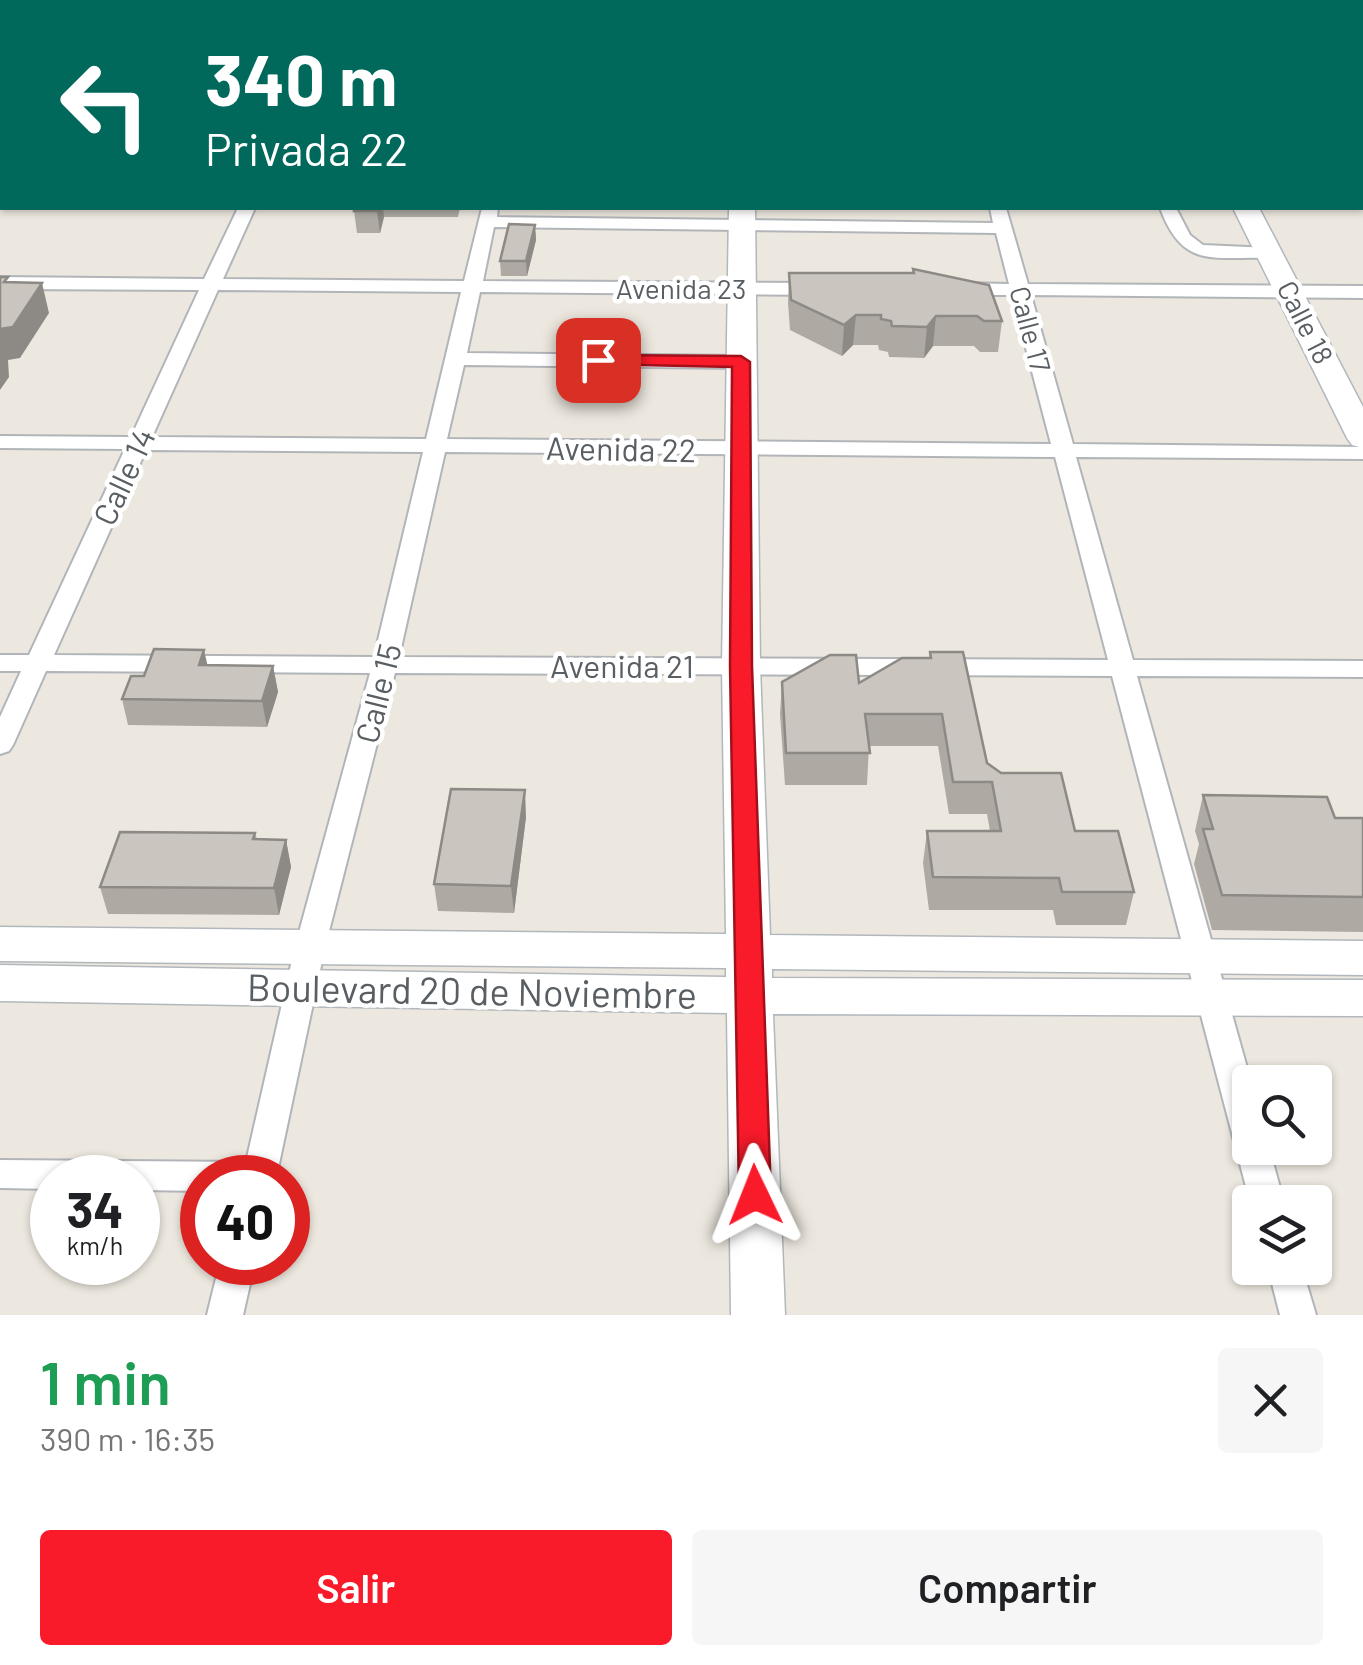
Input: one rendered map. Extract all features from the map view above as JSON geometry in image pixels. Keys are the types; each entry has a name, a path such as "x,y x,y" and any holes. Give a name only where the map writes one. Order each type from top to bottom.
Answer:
{"street":[{"name":"Calle 14","path":"0,746 245,210"},
{"name":"Calle 17","path":"998,210 1232,1072"},
{"path":"1169,210 1182,238 1198,250 1270,253"},
{"name":"Calle 18","path":"1247,210 1363,438"},
{"path":"488,215 742,217 1003,228"},
{"name":"Calle 15","path":"264,1155 306,966 386,664 488,215"},
{"path":"742,217 741,666 758,1315"},
{"name":"Avenida 23","path":"0,282 842,289"},
{"path":"941,289 1363,292"},
{"path":"455,359 741,362"},
{"name":"Avenida 22","path":"0,442 1363,452"},
{"name":"Avenida 21","path":"0,662 1363,668"},
{"name":"Boulevard 20 de Noviembre","path":"0,944 306,966 1206,977 1363,998"},
{"name":"Boulevard 20 de Noviembre","path":"1206,977 1363,958"},
{"name":"Boulevard 20 de Noviembre","path":"0,983 306,966"},
{"path":"0,1174 180,1176"},
{"path":"225,1315 232,1285"},
{"path":"1290,1285 1298,1315"}],"building":[{"path":"509,224 535,225 526,261 500,261"},
{"path":"913,269 989,285 1002,321 984,321 977,316 936,316 927,327 892,326 881,315 856,315 844,325 791,300 789,273 914,273"},
{"path":"0,277 8,277 4,282 42,283 13,327 0,329"},
{"path":"154,649 204,650 199,665 273,666 262,701 122,699 131,676 144,676"},
{"path":"930,652 963,652 987,763 1001,773 1061,773 1075,831 1118,831 1134,892 1062,892 1059,878 933,877 927,831 1001,831 992,782 953,782 942,714 865,714 870,753 786,753 782,682 830,655 856,655 859,683 902,658 931,658"},
{"path":"451,789 525,790 511,886 434,884"},
{"path":"1203,795 1327,797 1335,818 1363,818 1363,897 1222,895 1203,829 1213,829"},
{"path":"120,832 255,833 253,839 286,840 274,888 100,887"}],"route":[{"path":"598,360 741,362 741,666 755,1195"}]}
